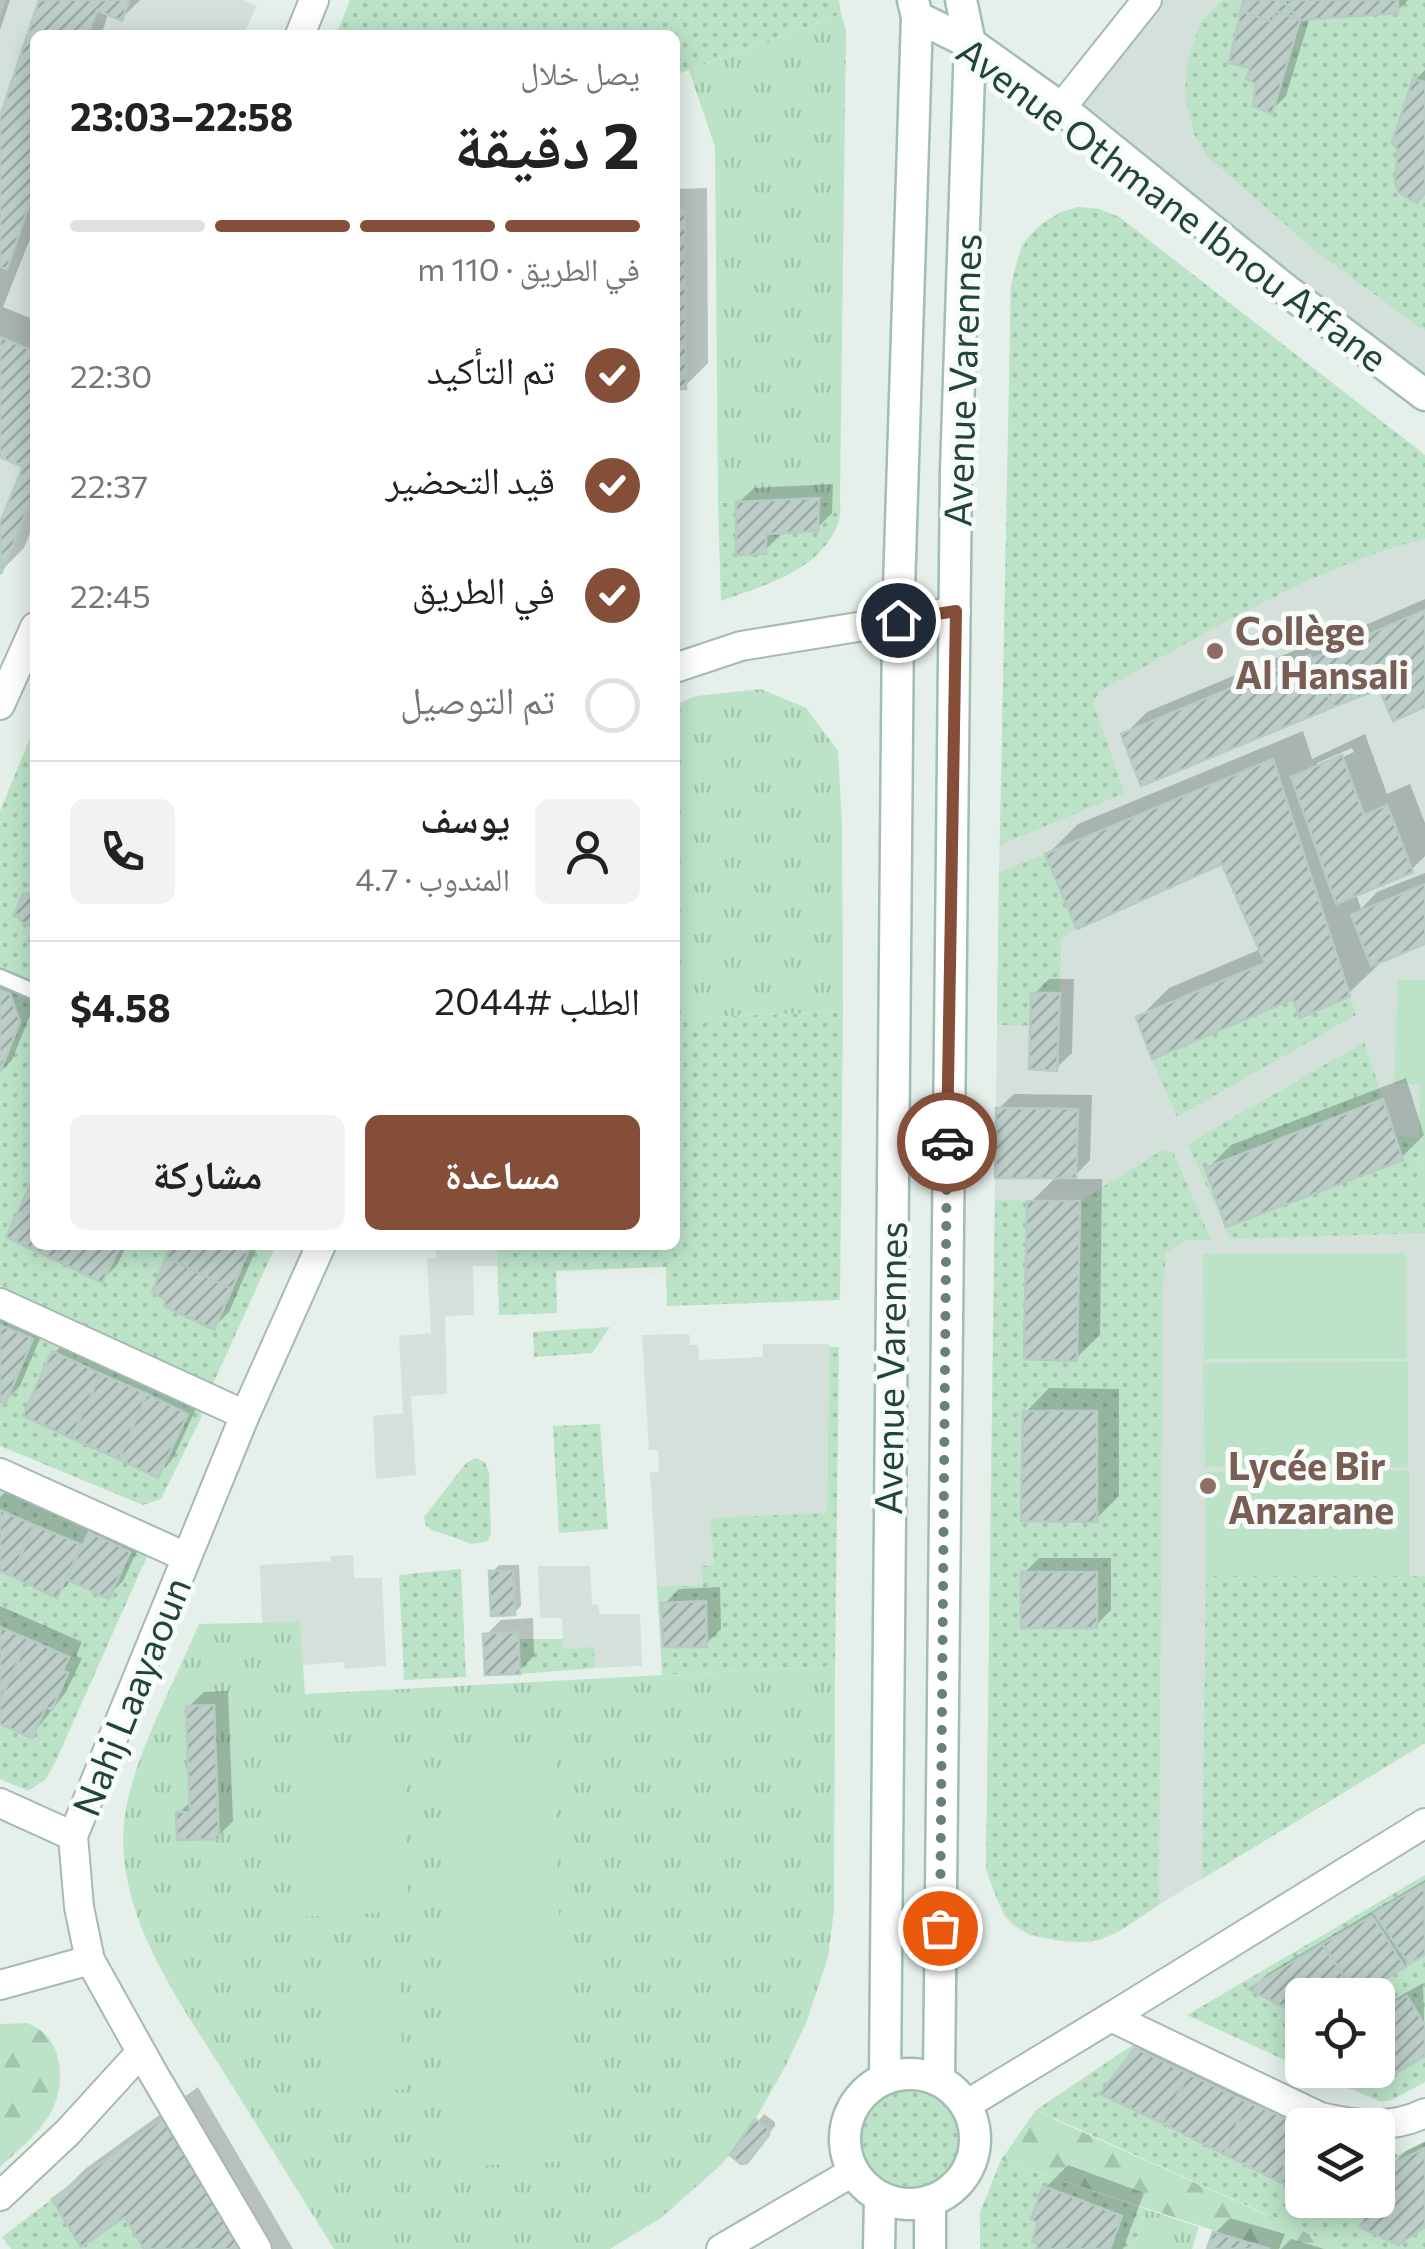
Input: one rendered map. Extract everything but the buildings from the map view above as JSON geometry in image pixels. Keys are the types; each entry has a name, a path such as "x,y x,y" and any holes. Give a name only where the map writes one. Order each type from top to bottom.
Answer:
{"main road":[{"name":"Avenue Varennes","path":"939,2080 956,470 970,43 961,0"},
{"name":"Avenue Varennes","path":"885,2078 898,620 915,9"},
{"name":"Avenue Othmane Ibnou Affane","path":"915,9 1061,108 1286,290 1425,395"},
{"path":"891,1192 946,1192"},
{"path":"888,1474 944,1472"},
{"path":"922,2074 939,2080 966,2105 976,2142 964,2176 930,2201 898,2204 880,2198 851,2172 844,2136 848,2118 868,2087 885,2078 922,2074"},
{"path":"879,2249 880,2198"},
{"path":"930,2201 930,2249"}],"street":[{"path":"302,30 314,0"},
{"path":"1061,108 1147,0"},
{"path":"680,666 741,646 956,611"},
{"path":"0,704 30,638"},
{"name":"Nahj Laayaoun","path":"257,2249 90,1960 79,1908 73,1836 245,1415 319,1250"},
{"path":"0,1302 245,1415"},
{"path":"0,1473 186,1558"},
{"path":"0,1803 73,1836"},
{"path":"966,2105 1425,1823"},
{"path":"0,1984 90,1960"},
{"path":"1111,2017 1320,2116 1350,2124 1380,2125 1425,2113"},
{"path":"0,2196 68,2132 141,2052"},
{"path":"721,2249 851,2172"}],"lane":[{"path":"0,977 30,990"}],"shaded area":[{"path":"6,0 244,0 257,6 245,30 30,30 30,503 0,576 0,19"},
{"path":"1147,0 1425,0 1425,395 1061,108"},
{"name":"Lycée Bir Anzarane","path":"1078,207 1099,209 1119,217 1425,455 1425,1743 1104,1938 1070,1942 1031,1936 1015,1927 1004,1916 986,1869 1011,286 1022,243 1060,212"},
{"path":"435,1250 497,1250 498,1266 473,1266 474,1315 445,1316 447,1394 411,1396 416,1475 376,1479 373,1416 403,1413 399,1336 431,1333 427,1259 436,1258"},
{"path":"689,1334 690,1345 698,1345 699,1360 763,1357 763,1344 829,1344 827,1514 711,1518 714,1566 703,1585 657,1587 650,1472 659,1472 658,1450 649,1450 642,1335"},
{"path":"353,1555 354,1578 382,1578 386,1666 345,1669 344,1662 302,1665 300,1622 262,1624 260,1565 331,1561 331,1556"},
{"path":"538,1566 590,1566 592,1604 599,1605 599,1614 640,1614 642,1666 595,1668 594,1648 563,1649 562,1618 540,1618"}],"green space":[{"path":"350,0 839,0 841,14 680,73 680,30 338,30"},
{"path":"1222,0 1425,0 1425,331 1318,253 1207,156 1194,134 1185,97 1187,61 1201,22"},
{"path":"841,14 846,30 840,497 718,503 715,147 689,70"},
{"name":"Collège Al Hansali","path":"1078,207 1099,209 1119,217 1425,455 1425,539 1301,584 1100,691 1093,703 1125,793 1000,845 1011,286 1019,257 1031,235 1050,219"},
{"path":"840,497 839,521 831,538 806,564 773,582 721,601 718,503"},
{"path":"761,689 806,708 838,751 843,1012 680,1018 680,703 696,696"},
{"path":"30,738 30,1250 274,1250 213,1384 0,1286 0,811"},
{"path":"1045,854 1077,929 1061,938 1059,1026 997,1025 999,872"},
{"path":"1398,980 1425,980 1425,1188 1418,1188 1420,1084 1394,1084"},
{"path":"1350,996 1356,1015 1177,1117 1152,1059 1293,999 1301,1018"},
{"path":"843,1012 840,1300 667,1306 666,1267 556,1271 557,1313 499,1315 497,1250 680,1250 680,1018"},
{"path":"1364,1042 1395,1135 1419,1138 1418,1187 1425,1188 1425,1233 1230,1239 1188,1144"},
{"path":"1169,1150 1211,1240 1187,1240 1166,1253 1163,1285 1159,1905 1099,1940 1057,1940 1027,1932 1009,1918 986,1869 995,1200 1027,1201 1077,1360 1080,1201 1161,1151"},
{"path":"1406,1253 1407,1359 1204,1359 1203,1254"},
{"path":"0,1317 196,1403 202,1416 161,1499 143,1505 0,1446"},
{"path":"610,1327 592,1353 534,1357 533,1332"},
{"path":"829,1347 839,1347 835,1666 662,1675 657,1587 703,1585 701,1566 714,1565 710,1518 827,1513"},
{"path":"1408,1361 1408,1467 1205,1467 1203,1363"},
{"path":"600,1424 608,1529 559,1533 553,1426"},
{"path":"475,1458 485,1462 489,1473 491,1533 488,1541 472,1544 432,1530 426,1526 424,1517 466,1463"},
{"path":"1409,1470 1409,1576 1206,1576 1205,1472"},
{"path":"0,1485 148,1554 55,1763 45,1780 28,1791 0,1779"},
{"path":"461,1569 466,1677 404,1680 399,1575"},
{"path":"1206,1576 1425,1576 1425,1743 1202,1879"},
{"path":"300,1622 305,1694 835,1666 834,1910 828,1957 806,2023 750,2129 722,2164 661,2218 610,2249 334,2249 154,1956 128,1884 123,1847 131,1787 158,1716 199,1624"},
{"path":"518,1639 563,1639 563,1649 594,1647 595,1668 520,1674"},
{"path":"553,1743 568,2161 455,2167 441,1747"},
{"path":"402,1749 409,1911 299,1917 291,1754"},
{"path":"1425,1875 1425,2082 1381,2102 1348,2088 1395,2088 1395,1978 1285,1978 1285,2060 1187,2015"},
{"path":"399,1978 404,2089 331,2095 326,1981"},
{"path":"27,2023 53,2044 60,2081 52,2110 44,2122 0,2167 0,2024"},
{"path":"1137,2042 1285,2108 1285,2218 1395,2218 1395,2154 1425,2141 1425,2249 1343,2249 1036,2110"},
{"path":"911,2085 931,2089 948,2101 960,2118 964,2138 960,2158 948,2175 931,2187 911,2191 891,2187 874,2175 862,2158 858,2138 862,2118 874,2101 891,2089"},
{"path":"1036,2110 1343,2249 1270,2249 1001,2160"},
{"path":"1001,2160 1146,2209 1133,2249 980,2249 980,2212"},
{"path":"52,2199 81,2247 125,2217 144,2249 11,2249 2,2237"},
{"path":"1146,2209 1199,2227 1192,2249 1133,2249"}],"way so far":[{"path":"940,1928 947,1142"}],"place":[{"name":"Collège Al Hansali","path":"1215,651"},
{"name":"Lycée Bir Anzarane","path":"1208,1486"}],"route":[{"path":"898,620 956,611 947,1142"}]}
